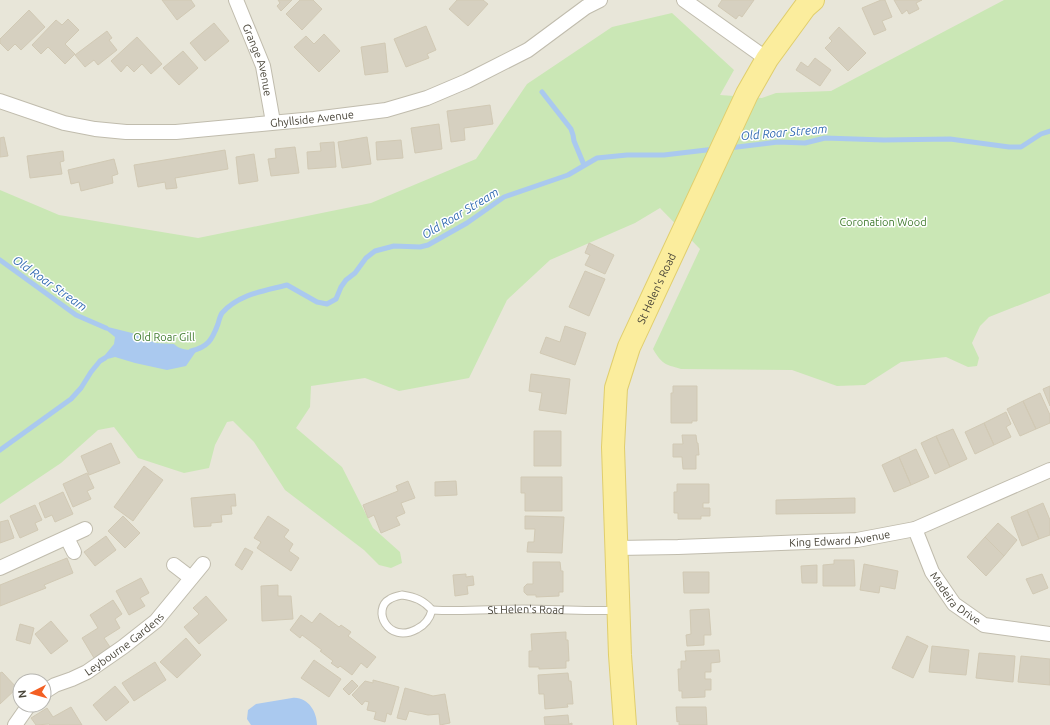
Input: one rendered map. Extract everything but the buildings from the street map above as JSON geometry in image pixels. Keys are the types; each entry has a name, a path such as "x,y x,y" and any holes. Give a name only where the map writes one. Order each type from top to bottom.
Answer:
{"main road":[{"name":"St Helen's Road","path":"625,725 620,655 613,447 616,388 629,347 747,94 767,59 805,7 813,0"}],"street":[{"name":"Grange Avenue","path":"236,0 264,66 273,122"},
{"name":"Ghyllside Avenue","path":"0,101 64,123 95,129 118,131 176,132 314,119 386,110 427,98 467,81 528,50 586,7 600,0"},
{"path":"684,0 767,59"},
{"name":"King Edward Avenue","path":"617,548 857,540 915,529 1050,470"},
{"path":"0,568 85,529"},
{"name":"Madeira Drive","path":"915,529 932,572 954,604 984,625 1050,634"},
{"path":"67,538 74,552"},
{"name":"Leybourne Gardens","path":"52,686 87,672 123,647 156,621 203,564"},
{"path":"174,565 191,578"},
{"path":"15,725 23,713"}],"lane":[{"path":"402,595 414,597 425,603 432,610 430,618 421,627 407,634 401,634 393,631 384,623 382,612 383,605 389,599 402,595"},
{"name":"St Helen's Road","path":"432,610 619,610"}],"shaded area":[{"path":"0,0 1050,0 1050,725 0,725"}],"green space":[{"name":"Old Roar Gill","path":"1004,0 1050,0 1050,293 989,317 980,326 972,343 979,358 977,366 968,367 946,357 901,362 865,385 837,386 792,370 681,369 667,364 661,361 653,349 700,249 660,208 635,223 550,260 507,300 469,378 399,391 365,378 311,386 310,407 296,428 342,467 373,528 400,552 402,563 391,568 379,565 364,550 285,490 254,442 233,421 227,422 215,445 209,468 184,473 138,458 114,427 98,430 61,463 0,504 0,190 59,215 198,238 371,203 476,159 527,84 612,27 672,13 734,70 720,95 762,98 776,93 831,91"}],"water":[{"path":"100,325 132,333 156,343 174,344 182,349 197,350 186,366 167,370 115,357 100,361 114,344 115,337"},
{"path":"292,698 302,699 307,702 313,710 317,720 317,725 251,725 247,719 248,710 256,704"}],"waterway":[{"path":"542,92 571,129 574,141 584,165"},
{"name":"Old Roar Stream","path":"729,148 778,142 805,143 825,138 884,140 950,139 1009,147 1021,147 1041,134 1050,131"},
{"name":"Old Roar Stream","path":"191,351 202,347 209,342 214,334 222,313 236,301 244,297 261,291 287,285 317,302 327,304 336,299 346,280 355,273 366,258 375,251 394,246 420,247 428,245 467,223 504,197 568,175 597,158 627,155 664,155 715,149"},
{"name":"Old Roar Stream","path":"0,260 76,315 106,328"},
{"path":"0,450 71,399 81,388 100,361 105,358"}],"park label":[{"name":"Coronation Wood","path":"883,222"}]}
